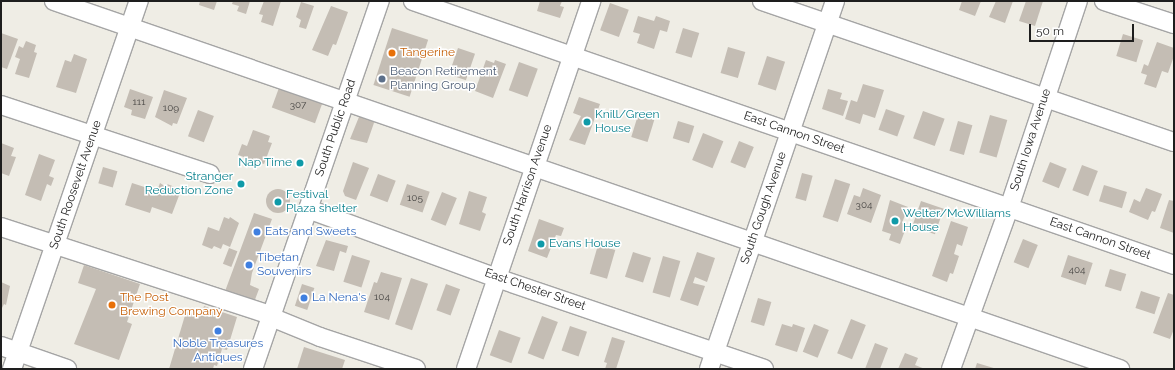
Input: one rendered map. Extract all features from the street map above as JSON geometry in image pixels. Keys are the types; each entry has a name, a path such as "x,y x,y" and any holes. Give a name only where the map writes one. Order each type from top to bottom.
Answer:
{"street":[{"path":"54,1 534,167 753,240 1120,369"},
{"name":"South Roosevelt Avenue","path":"12,369 94,136 139,1"},
{"name":"South Public Road","path":"253,369 380,1"},
{"name":"East Cannon Street","path":"413,1 1174,265"},
{"name":"South Harrison Avenue","path":"466,369 591,1"},
{"path":"762,1 1174,142"},
{"name":"South Gough Avenue","path":"709,369 835,1"},
{"name":"South Iowa Avenue","path":"951,369 1009,208 1078,1"},
{"path":"1104,1 1174,24"},
{"path":"1,105 210,174"},
{"name":"East Chester Street","path":"308,209 497,278 764,369"},
{"path":"1,227 271,316 349,347 416,369"},
{"path":"1,346 67,369"}],"building":[{"path":"200,1 217,1 214,10 199,5"},
{"path":"233,1 250,1 246,14 237,11 239,6 232,4"},
{"path":"264,1 281,1 273,26 261,22 263,15 259,14"},
{"path":"540,1 562,1 560,6 564,7 560,18 537,11"},
{"path":"962,1 981,1 975,16 959,10"},
{"path":"996,1 1013,1 1005,23 989,17"},
{"path":"1026,1 1043,1 1035,26 1019,21"},
{"path":"301,2 314,6 306,29 299,27 301,20 296,17"},
{"path":"610,3 629,10 619,37 600,30"},
{"path":"331,6 348,12 336,45 333,44 328,56 312,50"},
{"path":"638,16 654,21 656,16 670,21 667,32 660,30 654,49 637,43 640,34 633,32"},
{"path":"392,28 428,40 410,97 373,85"},
{"path":"683,28 699,33 692,58 675,53"},
{"path":"1,33 18,39 7,69 1,67"},
{"path":"1123,34 1143,40 1136,62 1116,56"},
{"path":"26,41 36,45 34,52 37,53 29,78 15,74 20,59 15,57 19,46 23,48"},
{"path":"1157,42 1174,48 1174,56 1168,73 1162,71 1156,88 1144,84 1147,75 1141,73 1144,64 1148,66"},
{"path":"728,47 745,52 738,78 721,73"},
{"path":"458,48 475,54 466,80 449,74"},
{"path":"74,54 87,59 76,93 56,87 65,60 71,62"},
{"path":"767,56 785,62 776,90 758,85"},
{"path":"486,60 494,63 495,60 506,64 493,98 475,91"},
{"path":"519,62 538,69 528,97 509,90"},
{"path":"863,84 884,90 875,118 863,114 860,124 845,119 851,100 857,102"},
{"path":"280,85 323,101 315,123 272,108"},
{"path":"130,89 153,97 145,119 131,115 132,110 124,107"},
{"path":"828,89 842,93 840,99 848,101 843,116 822,109"},
{"path":"164,90 187,98 177,124 173,123 172,126 155,117"},
{"name":"Knill/Green House","path":"579,97 600,104 585,145 569,140 581,116 573,113"},
{"path":"886,109 905,116 897,137 878,130"},
{"path":"198,110 214,116 204,142 188,136"},
{"path":"923,111 945,119 935,146 913,138"},
{"path":"361,112 376,117 367,143 350,139"},
{"path":"638,115 654,120 648,142 631,137"},
{"path":"990,115 1007,120 997,157 979,152"},
{"path":"678,121 694,126 689,143 673,138"},
{"path":"958,121 972,125 964,155 949,151"},
{"path":"253,130 270,136 268,142 272,143 264,164 238,155 242,144 247,146"},
{"path":"703,133 723,141 713,168 692,160"},
{"path":"739,141 754,147 745,168 730,162"},
{"path":"1,143 14,148 11,156 16,157 9,176 1,173"},
{"path":"39,154 55,160 49,176 54,178 51,186 47,184 41,201 25,195"},
{"path":"353,162 369,168 356,200 345,196 343,191"},
{"path":"1050,162 1067,169 1059,188 1042,181"},
{"path":"1082,165 1098,171 1088,196 1072,190"},
{"path":"103,167 117,171 113,187 98,183"},
{"path":"802,173 813,176 806,201 795,198"},
{"path":"378,174 396,181 387,202 370,195"},
{"path":"835,179 850,184 838,222 823,217"},
{"path":"132,183 157,191 160,183 166,187 167,184 175,187 174,191 180,193 172,214 152,207 150,213 125,205"},
{"path":"407,184 430,192 423,213 400,205"},
{"path":"1104,185 1127,192 1122,208 1099,201"},
{"path":"863,188 881,195 871,223 847,214 854,195 860,197"},
{"path":"1146,188 1162,194 1155,212 1152,211 1148,220 1129,212 1134,199 1140,202"},
{"name":"Festival Plaza shelter","path":"278,189 286,193 290,201 286,209 278,213 270,209 266,201 270,193"},
{"path":"469,191 487,197 482,212 486,214 480,231 459,224"},
{"path":"442,192 457,198 446,226 431,220"},
{"name":"Welter/McWilliams House","path":"890,200 908,207 902,223 907,225 900,244 889,240 891,234 882,231"},
{"path":"1169,200 1174,201 1174,233 1160,228"},
{"path":"921,201 944,209 935,234 912,227"},
{"path":"254,213 272,219 252,273 250,285 259,289 253,305 224,294"},
{"path":"224,217 229,219 230,217 239,223 230,247 223,244 221,249 214,246 212,249 202,245 208,227 219,231"},
{"name":"Evans House","path":"539,219 564,228 561,236 556,235 547,258 528,251"},
{"path":"951,221 968,227 962,246 957,244 954,254 959,256 953,274 950,273 947,282 932,276"},
{"path":"1023,239 1038,245 1028,268 1014,262"},
{"path":"326,240 348,246 346,253 340,251 334,271 316,266"},
{"path":"598,245 615,250 607,279 590,274"},
{"path":"229,248 237,251 231,267 223,264"},
{"path":"633,252 651,258 643,283 625,277"},
{"path":"697,252 715,258 707,282 695,277 693,283 705,286 698,306 680,300"},
{"path":"352,255 370,261 361,288 343,282"},
{"path":"1068,255 1093,263 1086,285 1061,277"},
{"path":"663,256 680,261 670,297 653,293"},
{"name":"The Post Brewing Company","path":"84,265 140,284 127,322 132,324 119,360 74,344 96,289 78,283"},
{"path":"1110,269 1126,274 1121,291 1105,286"},
{"path":"381,272 402,278 389,320 364,312 374,282 377,283"},
{"path":"411,278 428,284 412,330 395,324"},
{"path":"1,282 10,286 6,305 4,304 2,308"},
{"path":"302,284 314,288 307,310 295,306"},
{"path":"446,284 460,289 451,315 436,310"},
{"path":"1141,291 1160,297 1154,314 1135,308"},
{"path":"1168,293 1174,295 1174,329 1170,339 1153,333"},
{"path":"758,298 771,302 764,326 751,322"},
{"path":"204,306 237,317 227,350 222,349 217,366 214,365 213,369 169,369 186,312 201,316"},
{"path":"542,316 558,322 544,359 528,353"},
{"path":"851,319 866,325 852,359 837,353"},
{"path":"782,324 792,327 793,324 805,328 797,352 775,345"},
{"path":"814,324 829,330 818,358 803,352"},
{"path":"570,326 587,332 579,356 562,351"},
{"path":"499,330 521,338 511,363 490,355"},
{"path":"612,337 625,341 616,369 605,369 607,363 604,362"},
{"path":"875,343 888,348 880,369 865,369"},
{"path":"304,347 345,360 342,369 297,369"},
{"path":"905,353 918,358 915,365 925,369 898,369"},
{"path":"977,363 997,369 975,369"}],"place":[{"name":"Tangerine","path":"392,53"},
{"name":"Beacon Retirement Planning Group","path":"382,79"},
{"name":"Knill/Green House","path":"587,122"},
{"name":"Nap Time","path":"300,163"},
{"name":"Stranger Reduction Zone","path":"241,184"},
{"name":"Festival Plaza shelter","path":"278,202"},
{"name":"Welter/McWilliams House","path":"895,221"},
{"name":"Eats and Sweets","path":"257,232"},
{"name":"Evans House","path":"541,244"},
{"name":"Tibetan Souvenirs","path":"249,265"},
{"name":"La Nena's","path":"304,298"},
{"name":"The Post Brewing Company","path":"112,305"},
{"name":"Noble Treasures Antiques","path":"218,331"}]}
